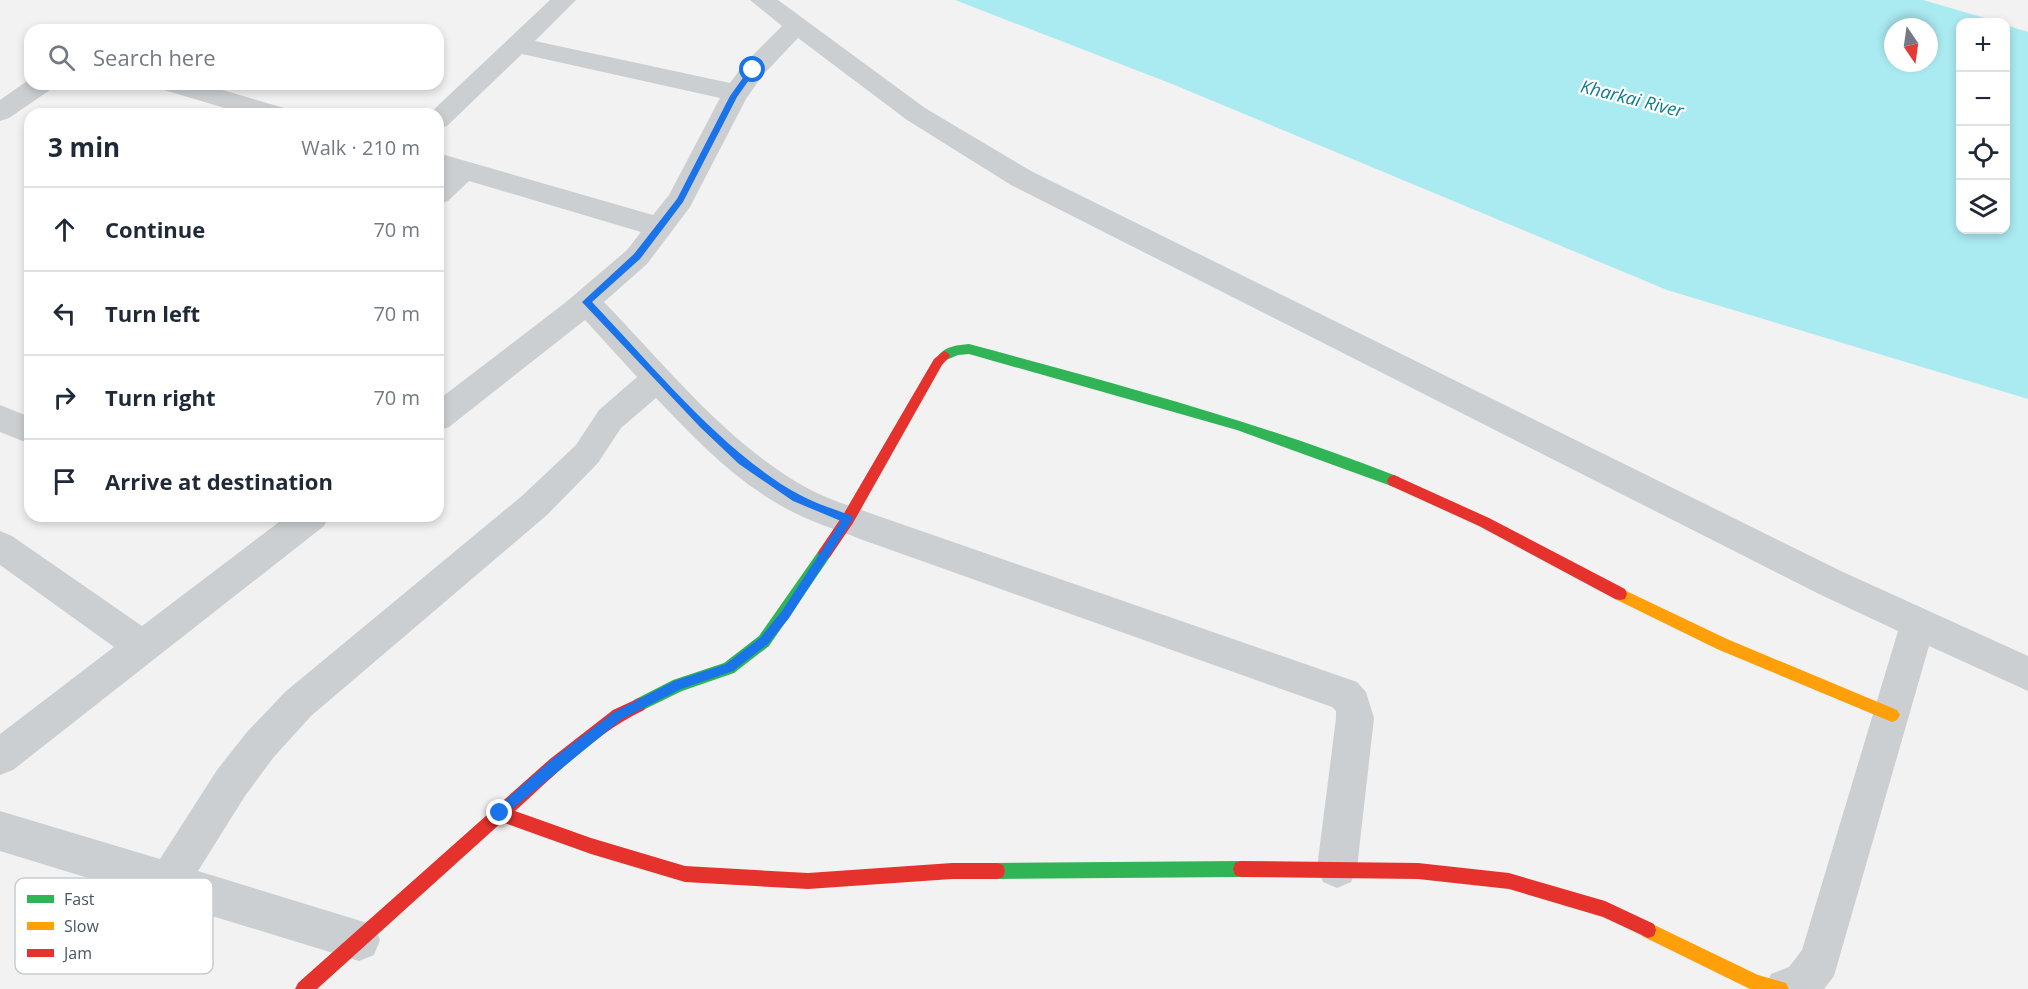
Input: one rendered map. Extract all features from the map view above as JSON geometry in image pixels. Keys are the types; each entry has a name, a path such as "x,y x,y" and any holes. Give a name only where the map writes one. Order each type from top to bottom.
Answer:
{"street":[{"path":"444,114 564,0"},
{"path":"762,0 916,114 1021,178 1831,583 2028,674"},
{"path":"444,413 586,302 637,257 680,200 736,93 753,70 797,25"},
{"path":"517,45 736,93"},
{"path":"0,112 32,90"},
{"path":"193,90 255,108"},
{"path":"444,164 659,227"},
{"path":"444,188 464,170"},
{"path":"586,302 743,461 797,498 848,519 1344,694 1353,704 1355,718 1337,868"},
{"path":"304,989 555,764 618,716 678,685 729,668 764,641 785,614 848,519 938,362 945,354 957,348 969,349 1216,417 1339,460 1422,493 1668,619 1748,657 1892,715"},
{"path":"171,878 231,783 260,745 298,704 536,506 587,454 610,419 659,378"},
{"path":"0,418 24,428"},
{"path":"0,757 304,522"},
{"path":"0,546 143,647"},
{"path":"1786,989 1802,984 1819,961 1918,624"},
{"path":"500,813 591,846 686,874 808,881 964,871 1337,868 1418,871 1509,881 1605,909 1756,983 1780,989"},
{"path":"0,831 152,878"},
{"path":"213,896 359,940"}],"water":[{"name":"Kharkai River","path":"955,0 1923,0 1985,18 1956,18 1956,234 2010,234 2010,26 2028,32 2028,399 1667,290 1172,84"}],"traffic: fast":[{"path":"944,356 956,350 969,349 1130,393 1237,424 1394,481"},
{"path":"639,705 678,685 729,668 764,641 825,553"},
{"path":"997,871 1241,869"}],"traffic: slow":[{"path":"1620,594 1722,644 1892,715"},
{"path":"1648,930 1756,983 1780,989"}],"traffic: jam":[{"path":"825,553 848,519 938,362 944,356"},
{"path":"1394,481 1484,522 1620,594"},
{"path":"304,989 555,764 618,715 639,705"},
{"path":"499,813 591,846 685,874 808,881 952,871 997,871"},
{"path":"1241,869 1418,871 1509,881 1605,909 1648,930"}],"route":[{"path":"500,813 555,764 618,716 678,685 729,668 764,641 785,614 848,519 797,498 743,461 703,424 586,302 637,257 680,200 734,96 753,70"}]}
